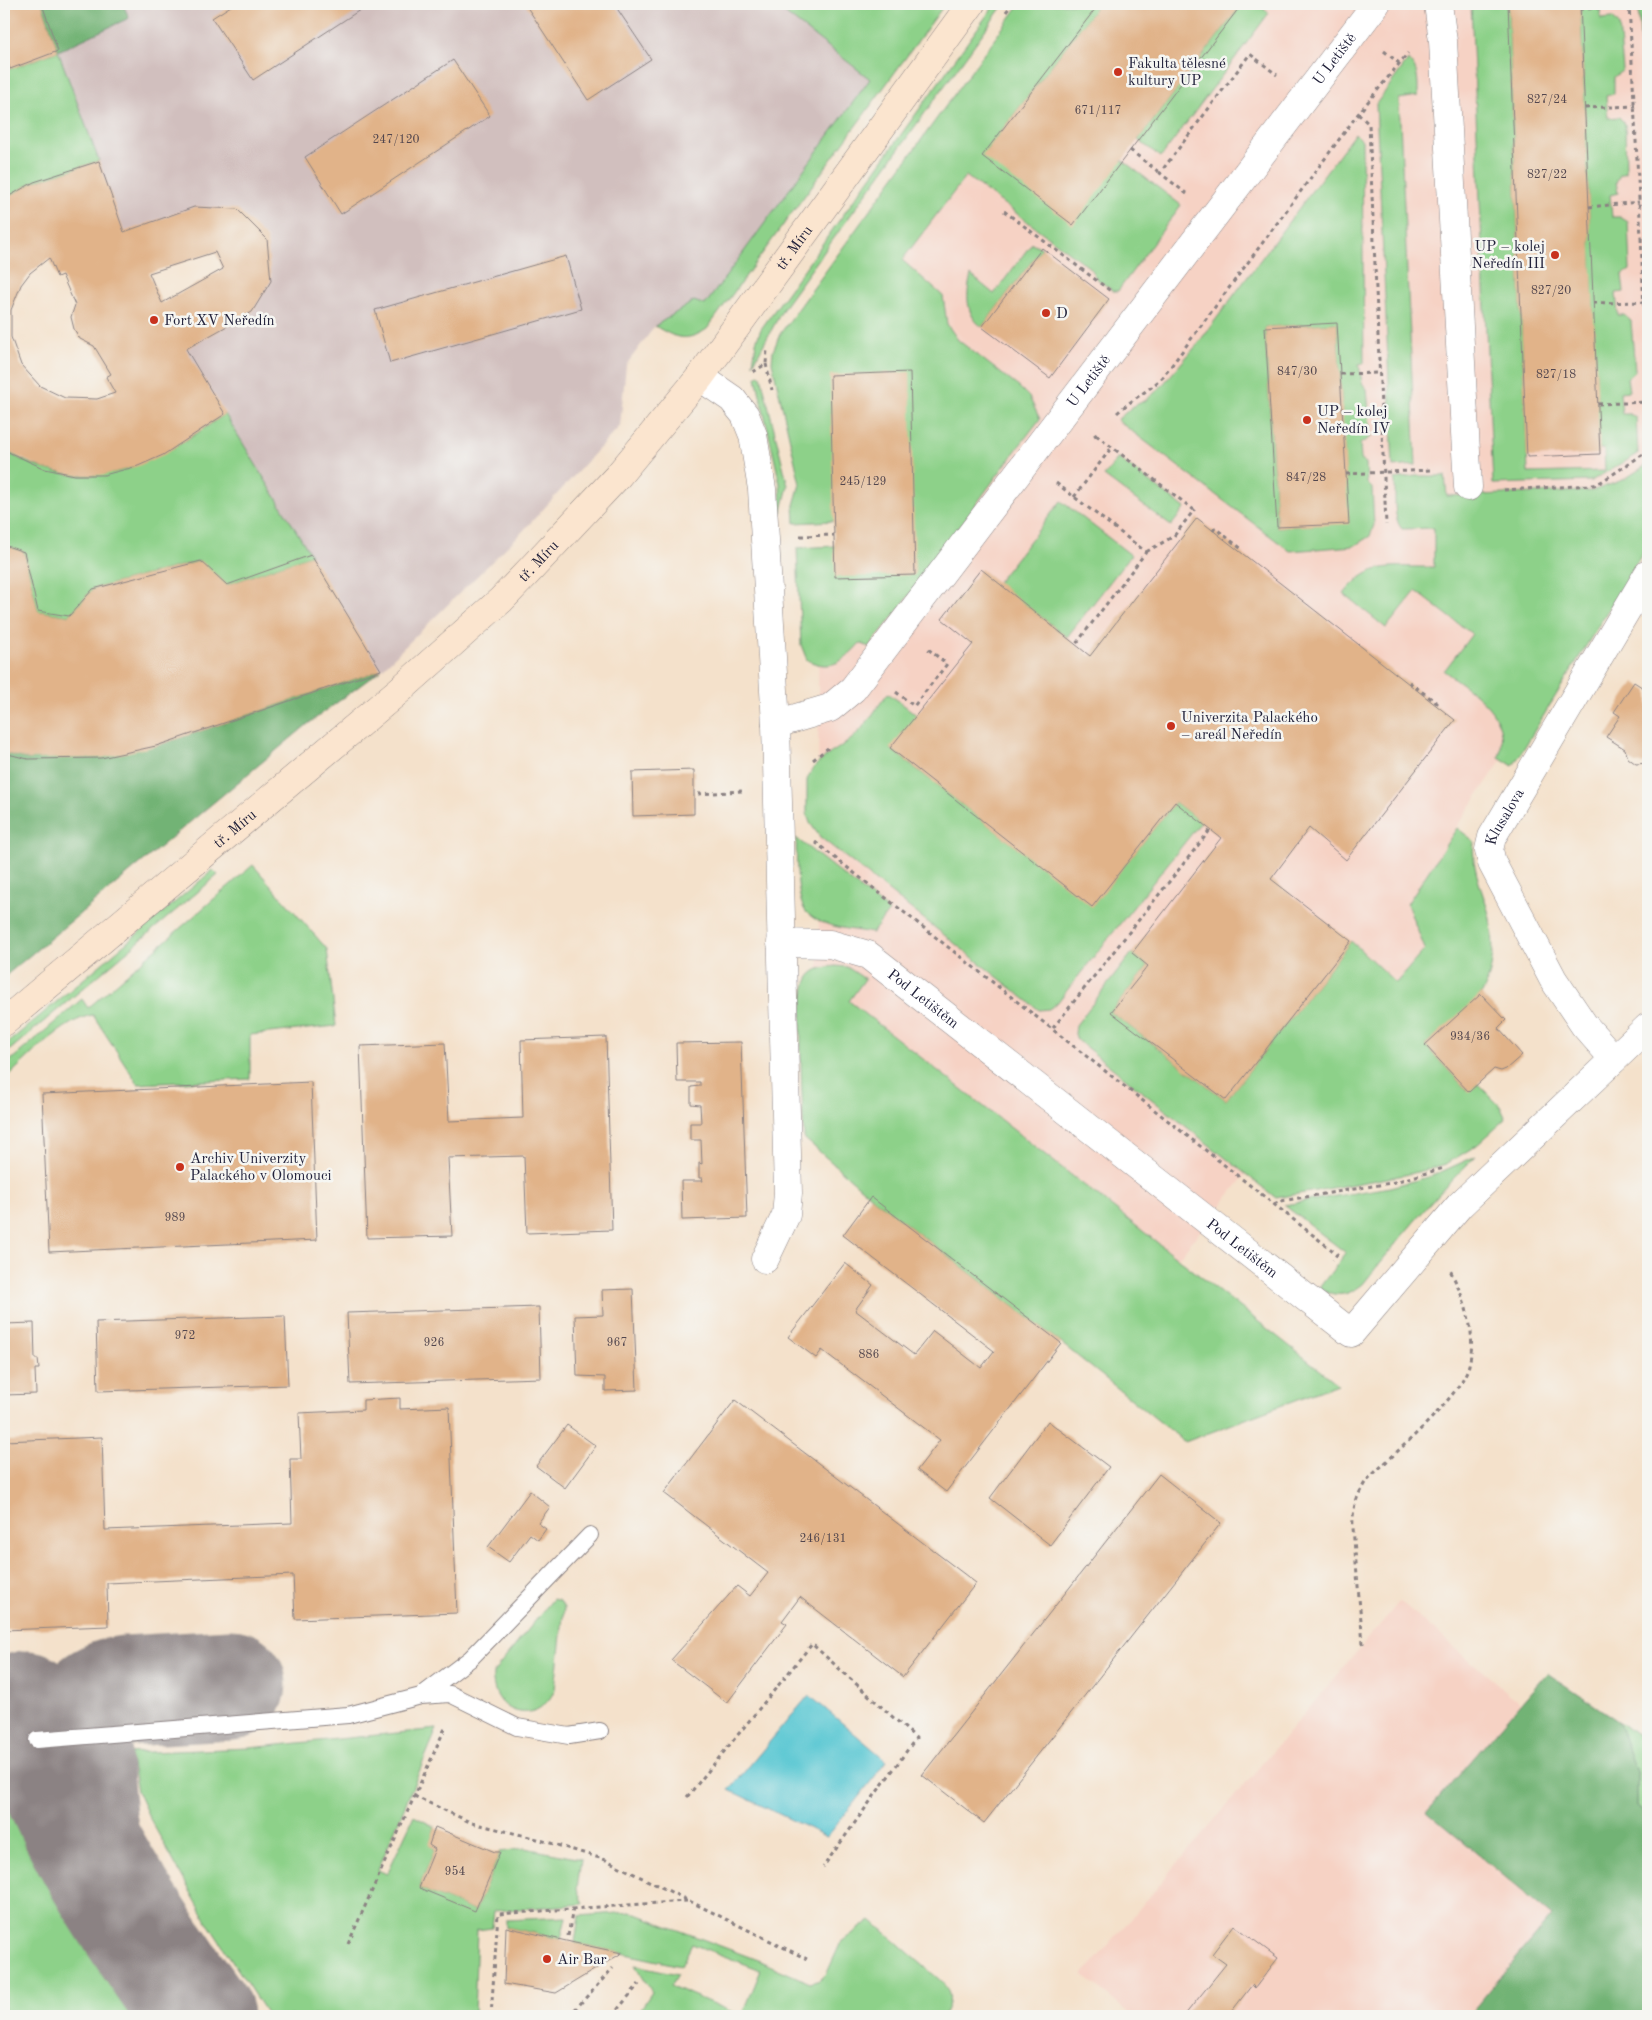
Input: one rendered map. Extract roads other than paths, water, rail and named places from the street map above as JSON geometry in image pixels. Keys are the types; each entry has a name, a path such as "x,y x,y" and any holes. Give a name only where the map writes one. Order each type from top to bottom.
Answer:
{"main road":[{"name":"tř. Míru","path":"4,1022 394,695 501,600 617,477 700,377 971,4"}],"street":[{"name":"U Letiště","path":"776,724 830,708 853,689 1376,4"},
{"path":"1438,4 1443,41 1468,487"},
{"path":"700,377 732,400 745,415 755,443 764,513 776,724 780,943 788,1193 786,1215 765,1259"},
{"name":"Klusalova","path":"1614,1060 1584,1025 1553,980 1492,863 1489,850 1492,837 1648,574"},
{"name":"Pod Letištěm","path":"780,943 823,944 853,949 868,955 1351,1333 1460,1205 1648,1027"}],"lane":[{"path":"421,1696 470,1659 590,1534"},
{"path":"37,1740 348,1715 421,1696 450,1694 517,1727 569,1736 600,1731"}],"water":[{"path":"809,1695 887,1761 827,1837 729,1790"}],"place":[{"name":"Fakulta tělesné kultury UP","path":"1118,72"},
{"name":"UP – kolej Neředín III","path":"1555,255"},
{"name":"D","path":"1046,313"},
{"name":"Fort XV Neředín","path":"154,320"},
{"name":"UP – kolej Neředín IV","path":"1307,420"},
{"name":"Univerzita Palackého – areál Neředín","path":"1171,726"},
{"name":"Archiv Univerzity Palackého v Olomouci","path":"180,1167"},
{"name":"Air Bar","path":"547,1959"}]}
